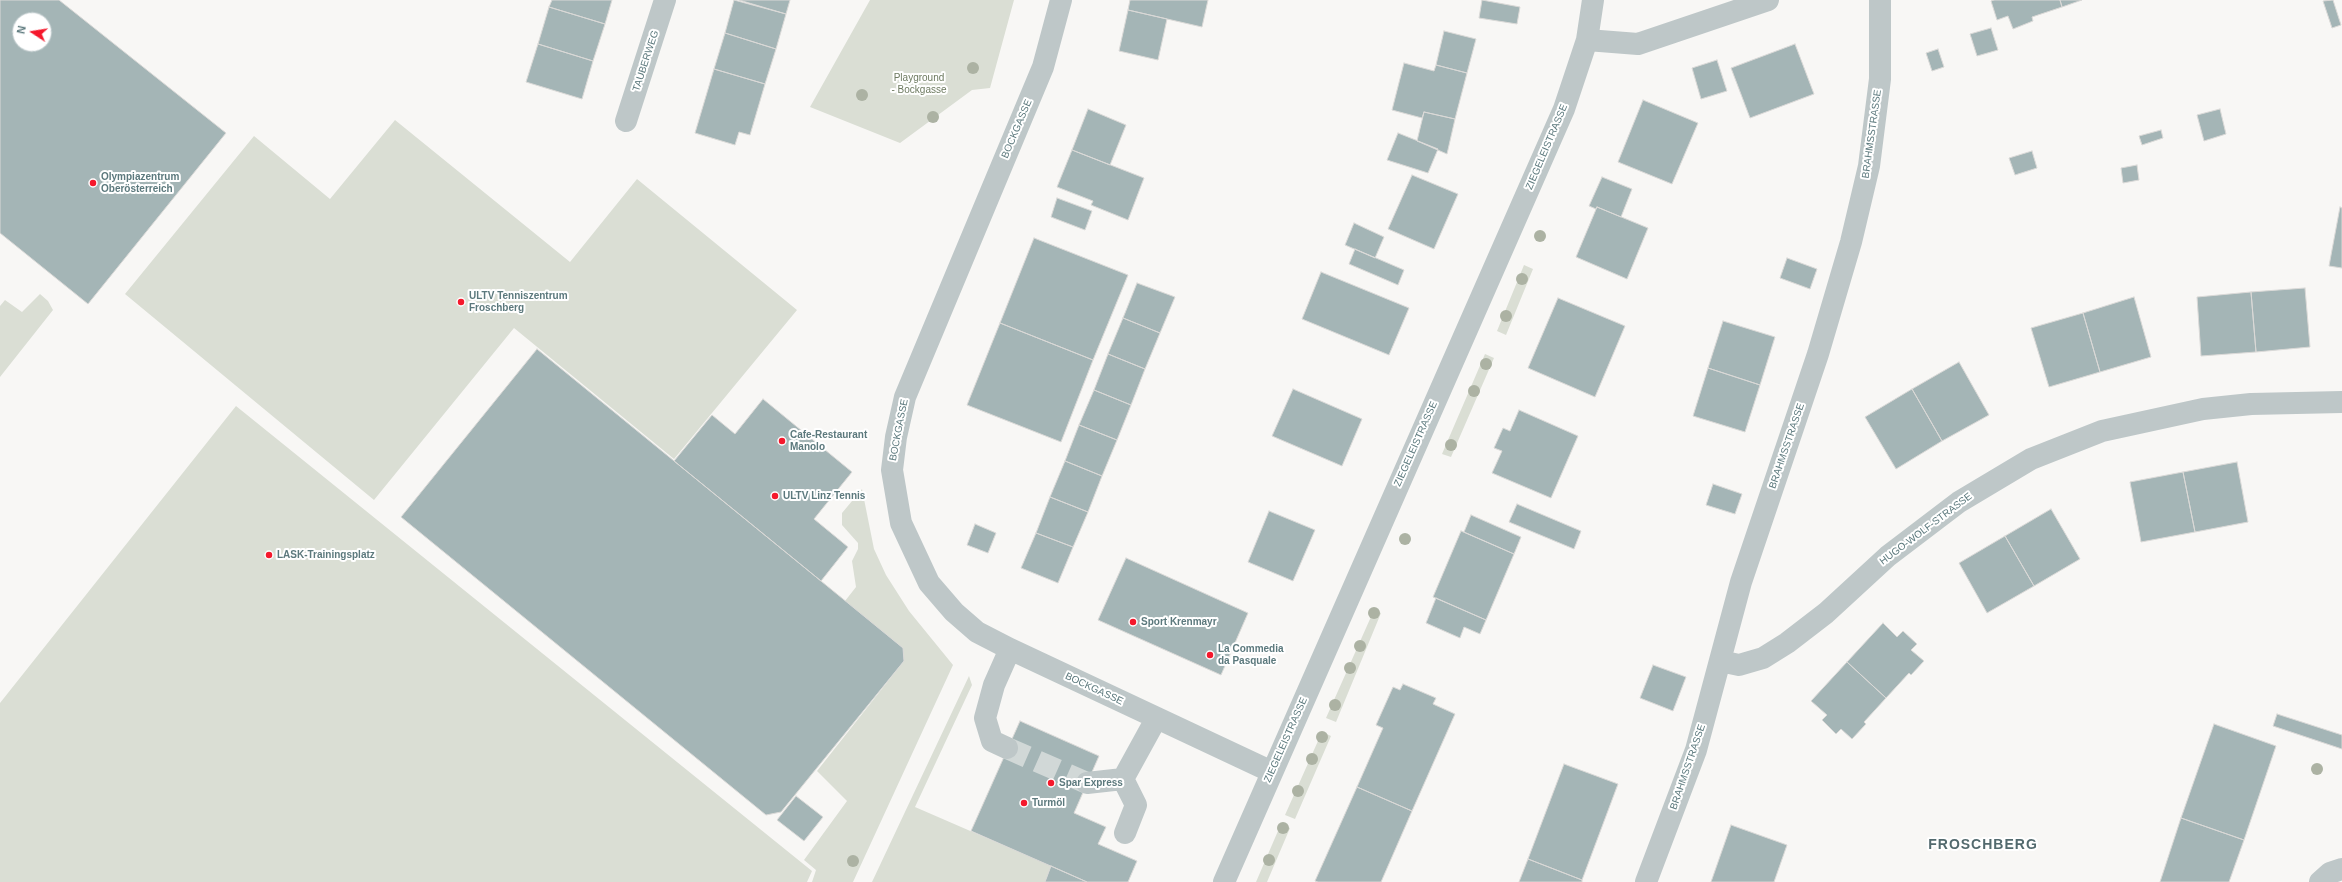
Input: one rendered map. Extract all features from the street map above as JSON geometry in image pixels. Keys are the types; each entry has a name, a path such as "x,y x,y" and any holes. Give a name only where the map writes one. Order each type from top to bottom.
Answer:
{"street":[{"name":"TAUBERWEG","path":"626,121 665,0"},
{"name":"BOCKGASSE","path":"1061,0 1042,67 905,397 896,437 892,470 901,523 929,583 954,612 977,632 1156,719 1272,772"},
{"name":"ZIEGELEISTRASSE","path":"1224,882 1564,109 1587,40 1593,0"},
{"path":"1587,40 1638,44 1768,0"},
{"name":"BRAHMSSTRASSE","path":"1646,882 1696,750 1741,582 1818,354 1851,242 1869,166 1880,79 1880,0"},
{"name":"HUGO-WOLF-STRASSE","path":"1720,661 1738,665 1763,658 1787,643 1826,613 1888,556 1959,502 2031,459 2102,431 2202,409 2250,404 2342,402"},
{"path":"1007,748 992,741 985,718 994,685 1010,649"},
{"path":"1123,779 1156,719"},
{"path":"1087,783 1123,779"},
{"path":"1123,779 1136,805 1125,833"},
{"path":"2320,882 2330,873 2342,869"}],"green space":[{"name":"Playground - Bockgasse","path":"870,0 1014,0 990,88 972,90 900,143 810,107"},
{"name":"ULTV Tenniszentrum Froschberg","path":"395,120 570,262 637,179 797,310 674,459 514,328 374,500 125,294 254,136 330,199"},
{"path":"1524,265 1533,269 1506,335 1497,331"},
{"path":"40,294 48,301 53,310 0,377 0,306 5,300 22,312"},
{"path":"1485,354 1494,358 1451,457 1442,454"},
{"name":"LASK-Trainingsplatz","path":"236,406 812,871 807,882 0,882 0,703"},
{"path":"862,489 874,549 886,575 909,611 953,665 853,882 812,882 816,870 804,860 847,801 817,771 904,661 903,648 845,601 856,587 852,561 858,549 858,543 842,525 842,513"},
{"path":"1374,610 1381,613 1336,722 1326,718"},
{"path":"969,676 972,685 915,807 1051,866 1045,882 872,882"},
{"path":"1322,732 1331,736 1295,819 1285,815"},
{"path":"1281,824 1290,828 1267,882 1256,882"}],"building":[{"name":"Olympiazentrum Oberösterreich","path":"0,0 59,0 226,133 88,304 0,233"},
{"path":"552,0 612,0 605,24 549,7"},
{"path":"734,0 786,14 776,49 725,33"},
{"path":"739,0 790,0 786,14"},
{"path":"1130,0 1208,0 1202,27 1128,10"},
{"path":"1482,0 1520,7 1517,24 1479,18"},
{"path":"2060,0 2062,7 2032,17 2033,21 2013,29 2008,16 1997,20 1991,1"},
{"path":"2060,0 2082,0 2062,7"},
{"path":"2333,0 2341,25 2332,28 2323,1"},
{"path":"549,7 605,24 593,61 538,44"},
{"path":"1128,10 1167,19 1158,60 1119,51"},
{"path":"1991,28 1998,50 1977,56 1970,34"},
{"path":"1444,31 1476,39 1467,73 1436,65"},
{"path":"725,33 776,49 765,84 714,69"},
{"path":"538,44 593,61 582,99 526,82"},
{"path":"1795,44 1814,94 1750,118 1731,68"},
{"path":"1938,49 1944,67 1932,71 1926,53"},
{"path":"1717,60 1727,91 1701,99 1692,68"},
{"path":"1404,63 1434,71 1436,65 1467,73 1455,119 1424,112 1422,118 1392,110"},
{"path":"714,69 765,84 750,135 739,132 735,145 695,133"},
{"path":"1643,100 1698,123 1672,184 1618,162"},
{"path":"1088,109 1126,125 1110,165 1072,150"},
{"path":"2220,109 2226,134 2204,141 2197,115"},
{"path":"1424,112 1455,119 1447,154 1417,141"},
{"path":"2161,130 2163,138 2142,145 2139,136"},
{"path":"1398,133 1438,149 1428,173 1387,160"},
{"path":"1072,150 1144,178 1128,220 1091,205 1093,201 1057,187"},
{"path":"2032,151 2037,168 2015,175 2009,158"},
{"path":"2137,165 2139,180 2123,183 2121,168"},
{"path":"1412,175 1458,194 1434,249 1388,229"},
{"path":"1602,177 1632,189 1621,217 1597,207 1596,209 1589,206"},
{"path":"1057,198 1092,211 1085,230 1051,217"},
{"path":"1597,207 1648,228 1627,279 1576,257"},
{"path":"2340,207 2342,208 2342,268 2329,266"},
{"path":"1354,223 1384,237 1375,258 1345,245"},
{"path":"1034,238 1128,275 1093,360 1000,323"},
{"path":"1355,249 1404,270 1398,285 1349,264"},
{"path":"1787,258 1817,269 1810,289 1780,278"},
{"path":"1321,272 1409,308 1389,355 1302,319"},
{"path":"1137,283 1175,297 1160,333 1123,318"},
{"path":"2305,288 2310,347 2256,352 2251,292"},
{"path":"2251,292 2256,352 2201,356 2197,297"},
{"path":"2134,297 2151,357 2100,372 2083,313"},
{"path":"1558,298 1625,326 1595,397 1528,368"},
{"path":"2083,313 2100,372 2049,387 2031,328"},
{"path":"1123,318 1160,333 1145,369 1108,354"},
{"path":"1723,321 1775,337 1760,385 1708,368"},
{"path":"1000,323 1093,360 1061,442 967,405"},
{"path":"537,349 903,648 904,661 781,812 766,815 401,517"},
{"path":"1108,354 1145,369 1131,405 1094,390"},
{"path":"1959,362 1989,415 1942,441 1912,389"},
{"path":"1708,368 1760,385 1745,432 1693,416"},
{"path":"1293,389 1362,419 1342,466 1272,436"},
{"path":"1912,389 1942,441 1896,469 1865,417"},
{"path":"1094,390 1131,405 1117,440 1079,425"},
{"name":"ULTV Linz Tennis","path":"763,399 852,472 814,519 848,547 821,581 674,461 712,415 735,434"},
{"path":"1519,410 1578,436 1551,498 1492,473 1502,451 1494,448 1503,428 1510,431"},
{"path":"1079,425 1117,440 1102,476 1065,461"},
{"path":"1065,461 1102,476 1088,512 1050,497"},
{"path":"2237,462 2248,522 2195,532 2183,472"},
{"path":"2183,472 2195,532 2141,542 2130,482"},
{"path":"1713,484 1742,494 1735,514 1706,505"},
{"path":"1050,497 1088,512 1073,547 1036,533"},
{"path":"1517,504 1581,531 1574,549 1509,522"},
{"path":"2051,509 2080,559 2034,586 2005,536"},
{"path":"1269,511 1315,530 1293,581 1248,562"},
{"path":"1471,515 1521,537 1514,554 1464,532"},
{"path":"975,524 996,533 988,553 967,545"},
{"path":"1461,531 1514,554 1486,620 1433,597"},
{"path":"1036,533 1073,547 1058,583 1021,568"},
{"path":"2005,536 2034,586 1987,613 1959,563"},
{"path":"1126,558 1248,613 1221,675 1098,620"},
{"path":"1436,598 1486,620 1480,634 1464,627 1460,638 1426,623"},
{"path":"1883,623 1897,637 1903,631 1917,644 1911,650 1924,661 1911,675 1909,673 1886,698 1847,662"},
{"path":"1847,662 1886,698 1864,722 1866,724 1852,739 1841,729 1836,734 1822,720 1827,715 1811,701"},
{"path":"1653,665 1686,677 1673,711 1640,698"},
{"path":"1403,684 1436,698 1433,704 1455,714 1412,811 1357,787 1383,728 1376,725 1393,687 1400,690"},
{"path":"2277,714 2342,735 2342,749 2273,726"},
{"path":"1020,721 1099,756 1074,813 1106,827 1098,844 1137,861 1128,882 1087,882 971,831"},
{"path":"2214,724 2276,746 2244,840 2181,818"},
{"path":"1564,764 1618,784 1582,880 1528,859"},
{"path":"1357,787 1412,811 1381,882 1315,881"},
{"path":"796,796 823,817 804,841 777,820"},
{"path":"2181,818 2244,840 2229,882 2160,882"},
{"path":"1731,825 1787,845 1774,882 1711,882"},
{"path":"1528,859 1582,880 1582,882 1519,882"},
{"path":"1051,866 1087,882 1045,882"}],"tunnel":[{"path":"1007,748 1087,783"}],"place":[{"name":"Olympiazentrum Oberösterreich","path":"93,183"},
{"name":"ULTV Tenniszentrum Froschberg","path":"461,302"},
{"name":"Cafe-Restaurant Manolo","path":"782,441"},
{"name":"ULTV Linz Tennis","path":"775,496"},
{"name":"LASK-Trainingsplatz","path":"269,555"},
{"name":"Sport Krenmayr","path":"1133,622"},
{"name":"La Commedia da Pasquale","path":"1210,655"},
{"name":"Spar Express","path":"1051,783"},
{"name":"Turmöl","path":"1024,803"}],"district":[{"name":"FROSCHBERG","path":"1983,845"}]}
